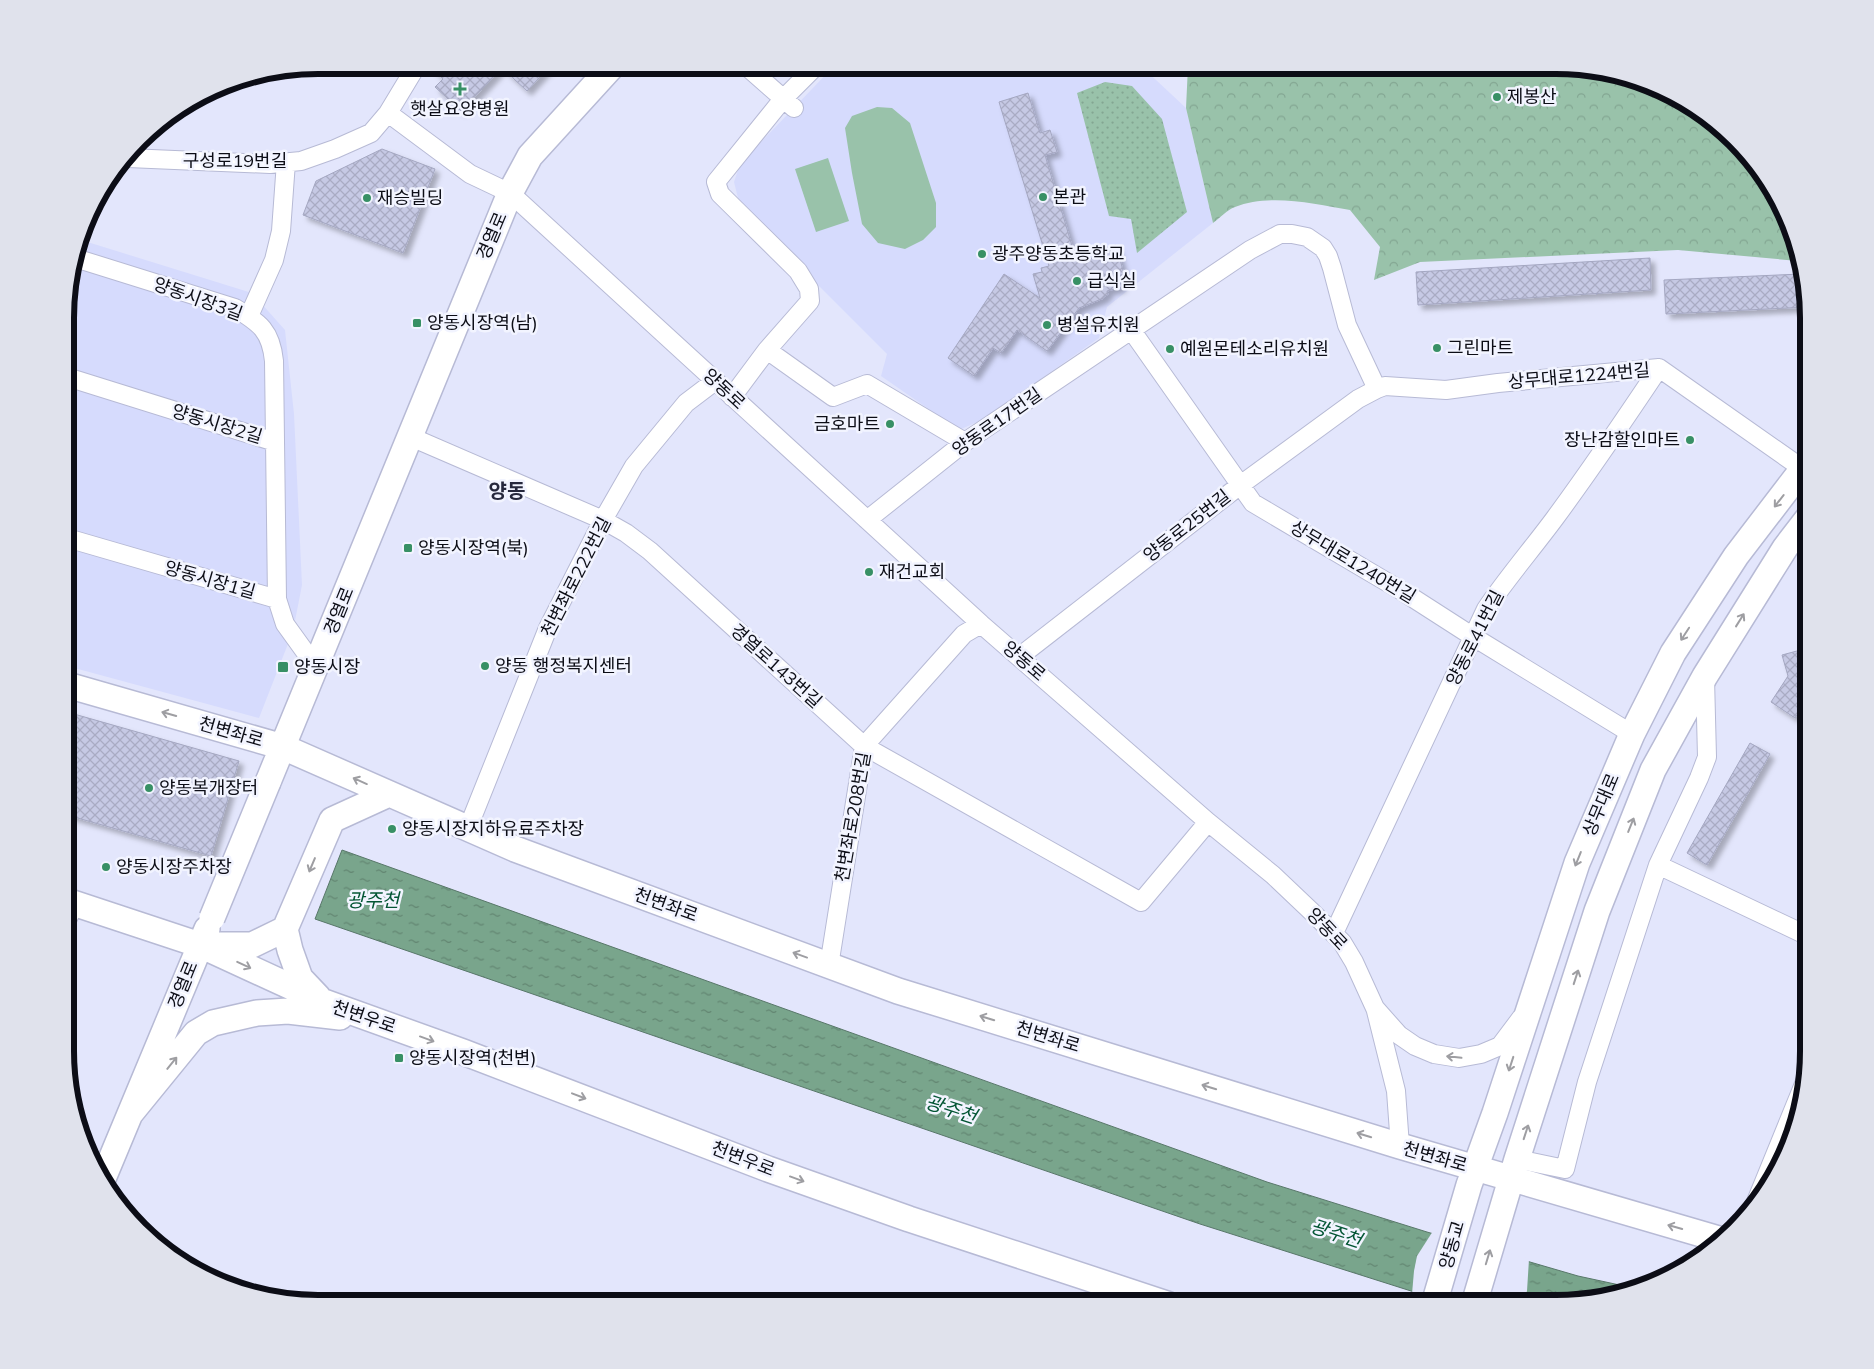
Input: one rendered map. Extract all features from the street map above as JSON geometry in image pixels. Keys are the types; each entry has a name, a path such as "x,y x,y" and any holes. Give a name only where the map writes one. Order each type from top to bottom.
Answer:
{"street":[{"name":"구성로19번길","path":"133,158 270,164 301,161 335,149 371,132 388,113 412,74"},
{"name":"경열로","path":"106,1172 284,747 510,193 534,151 606,74"},
{"path":"755,74 788,104"},
{"path":"732,397 767,350 810,301 809,288 798,271 720,194 716,182 788,104 810,74"},
{"path":"388,113 470,174 510,193"},
{"path":"248,316 274,260 281,231 286,162"},
{"name":"양동로","path":"510,193 981,624 1272,876 1334,933 1352,958 1375,1008 1399,1035 1415,1046 1434,1054 1459,1058 1481,1054 1500,1046 1531,1003"},
{"name":"양동로17번길","path":"867,520 965,442 1250,250 1280,234 1300,235 1317,243 1328,256 1347,325 1377,389"},
{"name":"양동시장3길","path":"81,260 235,308 263,329 272,343 275,442"},
{"name":"상무대로1240번길","path":"1132,331 1239,486 1253,503 1402,591 1632,734"},
{"path":"767,350 833,397 867,384 965,442"},
{"name":"상무대로1224번길","path":"1358,399 1385,386 1446,390 1498,383 1659,368 1800,462"},
{"name":"양동로41번길","path":"1334,933 1486,609 1580,484 1659,368"},
{"name":"양동시장2길","path":"74,378 275,442 277,599"},
{"name":"천변좌로222번길","path":"468,828 548,628 603,520 634,466 686,403 715,381"},
{"name":"양동로25번길","path":"1019,656 1239,486 1358,399"},
{"name":"경열로143번길","path":"411,436 603,520 626,532 650,551 864,746 1141,902 1208,822"},
{"name":"상무대로","path":"1473,1177 1577,863 1632,734 1678,645 1736,556 1800,474"},
{"name":"상무대로","path":"1477,1295 1597,911 1653,770 1705,676 1785,548 1800,528"},
{"name":"양동시장1길","path":"74,540 277,599 285,624 316,666"},
{"name":"천변좌로208번길","path":"829,966 864,746 964,634 981,624"},
{"path":"1512,1179 1565,1169 1586,1082 1658,865 1707,757 1705,676"},
{"name":"천변좌로","path":"74,687 284,747 515,849 898,991 1400,1146 1473,1177 1512,1179 1714,1238"},
{"path":"200,945 252,945 285,929 332,820 389,794"},
{"path":"1658,865 1800,932"},
{"name":"천변우로","path":"74,909 200,945 324,1002 463,1052 824,1189 1140,1295"},
{"name":"천변우로","path":"285,929 300,978 324,1002"},
{"path":"1375,1008 1396,1091 1400,1146"},
{"path":"130,1114 196,1033 213,1023 257,1013 288,1011 380,1022"},
{"path":"1767,1174 1793,1112"},
{"name":"양동교","path":"1437,1295 1473,1177"}],"shaded area":[{"name":"광주양동초등학교","path":"826,74 1150,74 1186,108 1213,223 1107,307 1099,338 984,419 959,430 881,376 887,354 818,285 738,198 734,182 740,164"},
{"name":"양동시장","path":"86,242 252,293 285,330 294,414 302,585 293,631 259,718 74,668 74,302 78,270"}],"green space":[{"path":"1188,74 1572,74 1604,78 1649,92 1678,106 1705,124 1729,145 1750,169 1768,196 1782,225 1793,261 1678,250 1420,262 1374,280 1380,247 1350,210 1292,201 1263,201 1235,207 1213,223 1186,108"},
{"path":"1105,82 1132,86 1162,119 1187,212 1137,253 1131,219 1109,216 1077,93"},
{"path":"877,107 892,108 910,123 936,203 936,227 923,240 905,249 878,243 862,224 845,128 852,116"},
{"path":"828,158 849,221 816,232 795,169"}],"water":[{"name":"광주천","path":"342,850 1267,1182 1427,1232 1578,1276 1623,1286 1604,1291 1572,1295 1424,1295 1200,1224 315,919"}],"pier":[{"path":"1433,1231 1529,1259 1527,1291 1525,1295 1412,1294 1417,1256"}],"building":[{"name":"햇살요양병원","path":"438,74 496,74 461,111 435,87 443,79"},
{"name":"햇살요양병원","path":"509,74 543,74 527,91"},
{"path":"1028,93 1040,133 1050,130 1057,152 1045,155 1075,256 1116,245 1124,274 1118,276 1122,287 1107,291 1108,295 1104,296 1104,298 1079,308 1047,351 1017,330 1001,353 993,348 974,376 948,358 1004,274 1040,298 1033,274 1042,272 1041,268 1049,266 999,102"},
{"name":"재승빌딩","path":"382,149 435,169 403,253 303,215 316,181"},
{"path":"1650,258 1651,290 1418,305 1416,272"},
{"path":"1797,274 1800,307 1666,314 1664,280"},
{"path":"1800,650 1800,710 1795,718 1771,702 1788,676 1782,655"},
{"name":"양동복개장터","path":"74,714 239,761 211,856 74,817"},
{"path":"1750,743 1770,754 1707,865 1687,853"}],"place":[{"name":"햇살요양병원","path":"460,89"},
{"name":"제봉산","path":"1497,97"},
{"name":"본관","path":"1043,197"},
{"name":"재승빌딩","path":"367,198"},
{"name":"광주양동초등학교","path":"982,254"},
{"name":"급식실","path":"1077,281"},
{"name":"양동시장역(남)","path":"417,323"},
{"name":"병설유치원","path":"1047,325"},
{"name":"그린마트","path":"1437,348"},
{"name":"예원몬테소리유치원","path":"1170,349"},
{"name":"금호마트","path":"890,424"},
{"name":"장난감할인마트","path":"1690,440"},
{"name":"양동시장역(북)","path":"408,548"},
{"name":"재건교회","path":"869,572"},
{"name":"양동 행정복지센터","path":"485,666"},
{"name":"양동시장","path":"283,667"},
{"name":"양동복개장터","path":"149,788"},
{"name":"양동시장지하유료주차장","path":"392,829"},
{"name":"양동시장주차장","path":"106,867"},
{"name":"양동시장역(천변)","path":"399,1058"}],"district":[{"name":"양동","path":"507,491"}]}
